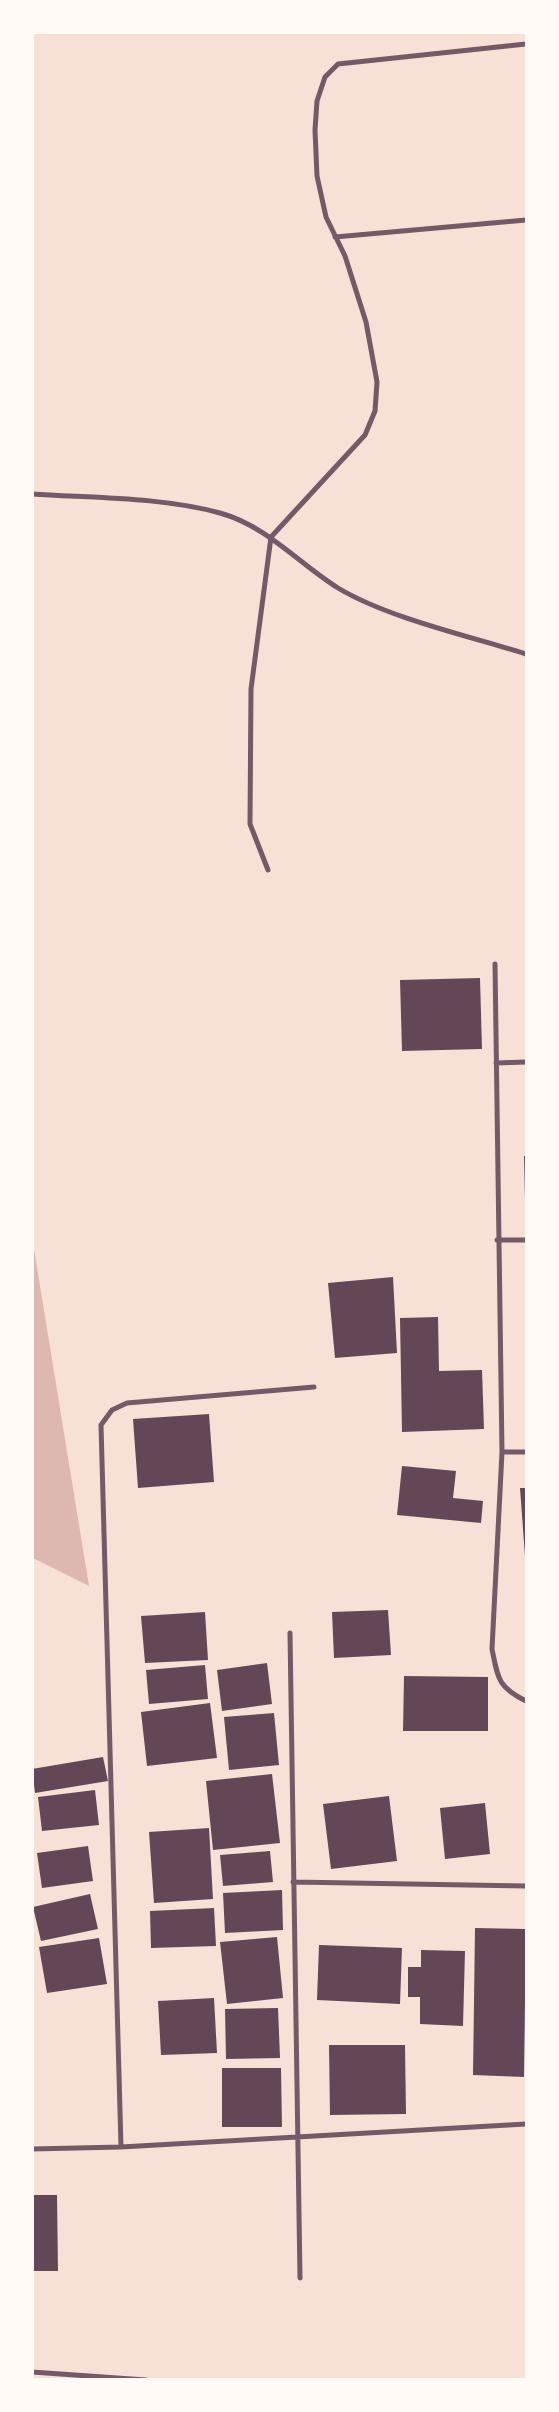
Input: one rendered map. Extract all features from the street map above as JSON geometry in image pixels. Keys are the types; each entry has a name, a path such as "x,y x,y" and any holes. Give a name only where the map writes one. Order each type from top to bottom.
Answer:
{"street":[{"path":"268,870 250,824 251,689 272,537 365,435 375,411 377,382 366,322 345,256 326,217 317,176 315,130 317,101 325,77 338,64 526,44"},
{"path":"335,237 526,220"},
{"path":"32,494 169,503 222,513 272,537 338,588 389,611 526,654"},
{"path":"495,964 502,1452 492,1649 498,1679 509,1692 526,1701"},
{"path":"496,1063 526,1062"},
{"path":"498,1240 526,1240"},
{"path":"121,2147 100,1425 112,1410 127,1404 314,1387"},
{"path":"502,1452 526,1452"},
{"path":"290,1633 296,2137 300,2278"},
{"path":"293,1882 526,1886"},
{"path":"32,2149 121,2147 526,2124"},
{"path":"32,2372 146,2380"}],"shaded area":[{"path":"33,1243 89,1586 33,1558"}],"building":[{"path":"480,978 482,1049 402,1051 400,980"},
{"path":"524,1156 526,1156 526,1199 525,1199"},
{"path":"393,1277 397,1353 335,1358 328,1283"},
{"path":"438,1317 439,1371 482,1370 484,1429 402,1432 400,1318"},
{"path":"209,1414 214,1482 138,1488 133,1419"},
{"path":"402,1466 456,1471 453,1498 483,1501 481,1523 397,1515"},
{"path":"520,1488 526,1488 526,1556 525,1556"},
{"path":"388,1610 391,1655 334,1658 332,1612"},
{"path":"205,1612 208,1660 145,1663 141,1616"},
{"path":"267,1663 272,1704 222,1711 217,1670"},
{"path":"205,1665 208,1699 149,1704 146,1670"},
{"path":"404,1676 488,1677 488,1731 403,1731"},
{"path":"210,1703 217,1758 147,1766 141,1712"},
{"path":"274,1713 279,1765 229,1770 224,1717"},
{"path":"103,1757 108,1781 35,1793 32,1769"},
{"path":"272,1774 280,1843 213,1850 206,1781"},
{"path":"95,1790 99,1825 42,1831 38,1797"},
{"path":"389,1796 397,1861 331,1869 323,1804"},
{"path":"485,1803 490,1854 445,1859 440,1808"},
{"path":"209,1828 213,1899 154,1903 149,1832"},
{"path":"88,1846 93,1881 42,1888 37,1853"},
{"path":"270,1851 273,1882 223,1886 220,1855"},
{"path":"282,1890 283,1930 225,1933 223,1893"},
{"path":"90,1894 98,1929 41,1941 33,1907"},
{"path":"214,1908 216,1946 151,1948 150,1911"},
{"path":"475,1928 526,1929 524,2077 473,2075"},
{"path":"277,1937 283,1998 227,2004 220,1942"},
{"path":"99,1938 107,1984 47,1993 39,1947"},
{"path":"319,1945 402,1948 400,2004 317,2000"},
{"path":"421,1950 465,1951 463,2026 420,2024 420,1997 408,1997 408,1967 421,1967"},
{"path":"214,1998 217,2053 161,2055 158,2001"},
{"path":"278,2008 280,2058 226,2059 225,2009"},
{"path":"329,2045 405,2045 406,2114 330,2115"},
{"path":"222,2068 281,2068 282,2127 222,2127"},
{"path":"32,2195 57,2195 58,2271 32,2271"}]}
